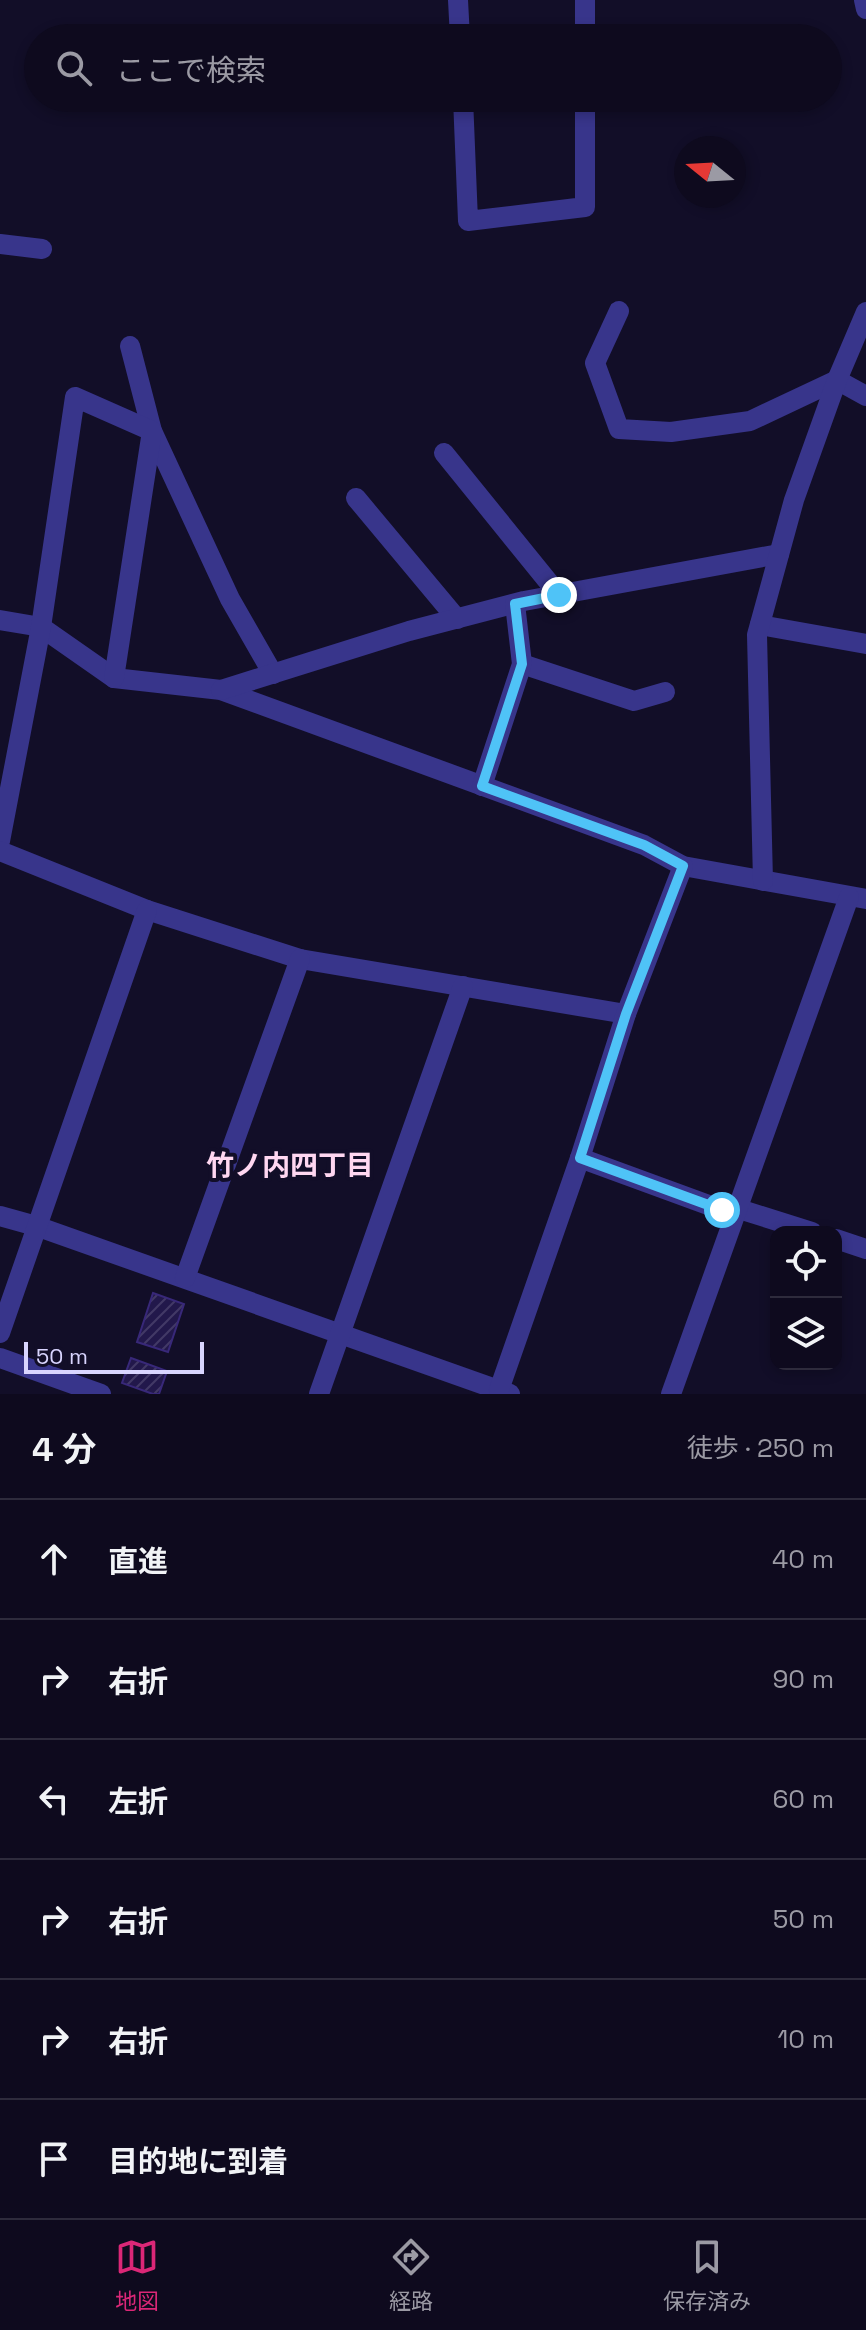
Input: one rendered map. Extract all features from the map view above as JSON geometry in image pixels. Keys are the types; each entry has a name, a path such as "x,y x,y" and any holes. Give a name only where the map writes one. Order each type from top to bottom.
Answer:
{"street":[{"path":"458,0 459,24"},
{"path":"585,0 585,24"},
{"path":"864,0 866,9"},
{"path":"464,112 468,221 585,207 585,112"},
{"path":"0,244 42,249"},
{"path":"619,311 595,363 619,429 671,432 750,421 837,380"},
{"path":"763,881 757,635 794,500 837,380 866,312"},
{"path":"130,346 152,431 230,599 273,674"},
{"path":"837,380 866,396"},
{"path":"0,841 41,627 75,397 152,431"},
{"path":"114,678 152,431"},
{"path":"444,453 559,595"},
{"path":"356,498 457,619"},
{"path":"221,690 409,631 515,604 779,554"},
{"path":"482,786 522,664 515,604"},
{"path":"0,620 41,627 114,678 221,690 644,845 683,866 858,898 671,1394"},
{"path":"760,625 866,644"},
{"path":"522,664 634,701 665,692"},
{"path":"0,851 147,910 300,959 626,1014"},
{"path":"0,1216 36,1226 505,1392 626,1014 683,866"},
{"path":"0,1333 147,910"},
{"path":"185,1278 300,959"},
{"path":"319,1394 463,986"},
{"path":"580,1158 722,1210 739,1209 793,1226"},
{"path":"842,1241 866,1249"},
{"path":"0,1358 101,1394"}],"building":[{"path":"153,1293 184,1304 168,1352 137,1342"},
{"path":"131,1358 167,1371 159,1394 122,1383"}],"district":[{"name":"竹ノ内四丁目","path":"290,1165"}],"route":[{"path":"559,595 515,604 522,664 482,786 644,845 683,866 626,1014 580,1158 722,1210"}]}
